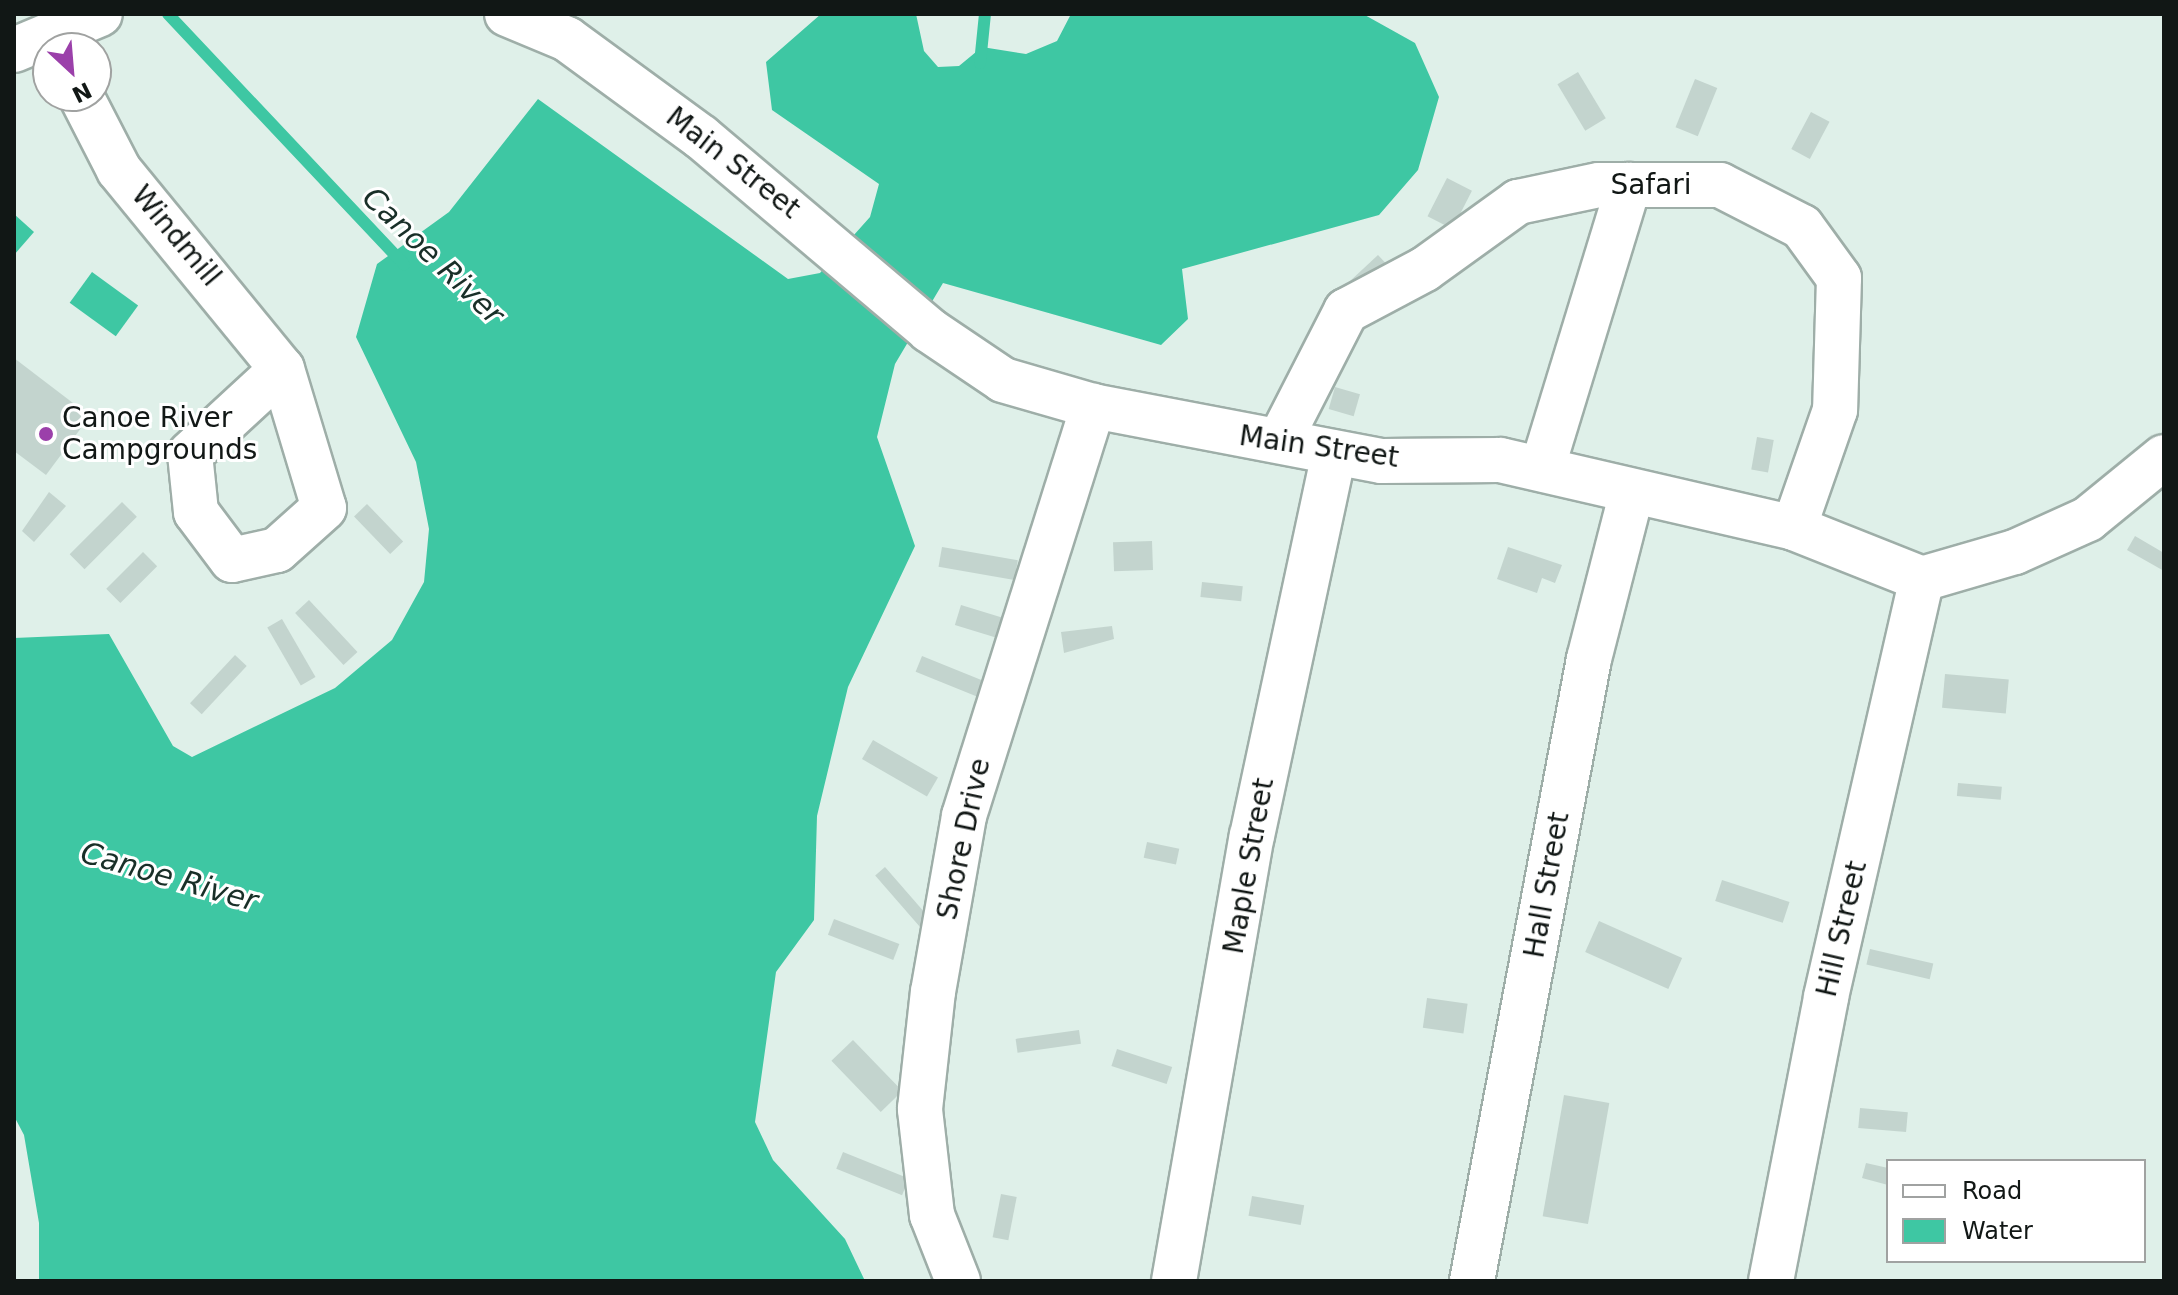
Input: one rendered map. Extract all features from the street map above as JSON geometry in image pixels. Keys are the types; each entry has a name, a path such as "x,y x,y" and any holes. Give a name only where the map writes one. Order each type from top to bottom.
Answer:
{"street":[{"path":"65,32 100,14"},
{"name":"Main Street","path":"507,14 567,39 835,243 929,330 1003,380 1093,406 1205,432 1281,438 1334,453 1382,461 1500,460 1542,469 1794,528 1922,579"},
{"name":"Windmill","path":"89,112 119,170 282,369"},
{"path":"1542,469 1629,185"},
{"name":"Safari","path":"1281,438 1346,311 1425,269 1518,202 1629,185 1720,185 1769,205 1802,227 1839,278 1835,410 1794,528"},
{"name":"Shore Drive","path":"958,1281 932,1215 920,1109 931,1006 964,816 1093,406"},
{"name":"Maple Street","path":"1174,1281 1252,836 1334,453"},
{"path":"1922,579 2015,552 2088,519 2164,457"},
{"name":"Hall Street","path":"1472,1281 1589,659 1632,491"},
{"name":"Hill Street","path":"1771,1281 1826,997 1922,579"}],"water":[{"path":"821,14 916,14 924,51 938,67 959,66 982,47 1026,54 1057,41 1071,14 1363,14 1415,43 1439,97 1418,170 1379,215 1182,269 1188,319 1161,345 943,283 895,364 877,437 915,546 848,687 817,816 814,920 776,972 755,1122 773,1160 845,1239 865,1281 39,1281 39,1223 24,1135 14,1116 14,638 109,634 173,746 192,757 335,688 392,640 424,582 429,529 416,462 356,337 377,264 449,212 538,99 788,279 820,273 870,217 879,184 772,110 766,62"},
{"path":"14,214 34,232 14,255"},
{"path":"92,272 138,306 116,336 70,303"}],"building":[{"path":"1578,72 1606,118 1585,131 1557,84"},
{"path":"1695,79 1717,88 1698,136 1676,127"},
{"path":"1811,112 1830,122 1810,159 1791,149"},
{"path":"1447,178 1472,191 1452,229 1427,216"},
{"path":"1378,255 1393,271 1364,298 1349,282"},
{"name":"Canoe River Campgrounds","path":"14,358 90,416 46,475 14,451"},
{"path":"1335,387 1360,394 1354,416 1329,409"},
{"path":"1757,437 1774,440 1768,472 1751,469"},
{"path":"49,492 66,506 34,542 22,531"},
{"path":"122,502 137,517 85,569 70,554"},
{"path":"367,504 403,541 390,554 354,517"},
{"path":"2135,536 2164,553 2164,571 2127,550"},
{"path":"1152,541 1153,570 1114,571 1113,542"},
{"path":"942,547 1018,560 1014,580 939,567"},
{"path":"1508,547 1562,565 1555,583 1542,578 1537,593 1497,579"},
{"path":"143,552 157,566 120,603 106,589"},
{"path":"1202,582 1243,586 1241,601 1200,597"},
{"path":"309,600 357,652 344,665 295,613"},
{"path":"961,605 1006,619 1000,639 955,625"},
{"path":"282,619 316,677 301,686 267,628"},
{"path":"1112,626 1114,639 1064,653 1061,632"},
{"path":"235,655 247,666 202,714 190,703"},
{"path":"922,656 985,681 979,697 916,672"},
{"path":"1945,674 2009,680 2006,713 1942,708"},
{"path":"873,740 938,778 927,797 862,759"},
{"path":"1958,783 2002,787 2001,800 1957,796"},
{"path":"1147,842 1179,849 1176,865 1144,858"},
{"path":"885,867 931,920 921,928 875,876"},
{"path":"1722,880 1790,902 1783,923 1715,901"},
{"path":"834,919 899,944 893,960 828,935"},
{"path":"1599,921 1682,958 1668,989 1585,952"},
{"path":"1870,949 1933,964 1930,979 1866,965"},
{"path":"1427,998 1468,1004 1463,1033 1423,1028"},
{"path":"1079,1030 1081,1044 1018,1053 1016,1039"},
{"path":"853,1040 902,1091 881,1112 831,1061"},
{"path":"1117,1049 1172,1067 1167,1084 1111,1066"},
{"path":"1564,1095 1609,1103 1588,1224 1543,1216"},
{"path":"1860,1108 1908,1112 1906,1132 1858,1128"},
{"path":"843,1152 909,1179 902,1195 836,1169"},
{"path":"1866,1163 1886,1168 1886,1184 1862,1178"},
{"path":"1001,1194 1017,1197 1008,1240 993,1237"},
{"path":"1252,1196 1304,1205 1301,1225 1249,1216"}],"waterway":[{"path":"168,14 404,264"},
{"name":"Canoe River","path":"980,63 985,14"}],"place":[{"name":"Canoe River Campgrounds","path":"46,434"}]}
